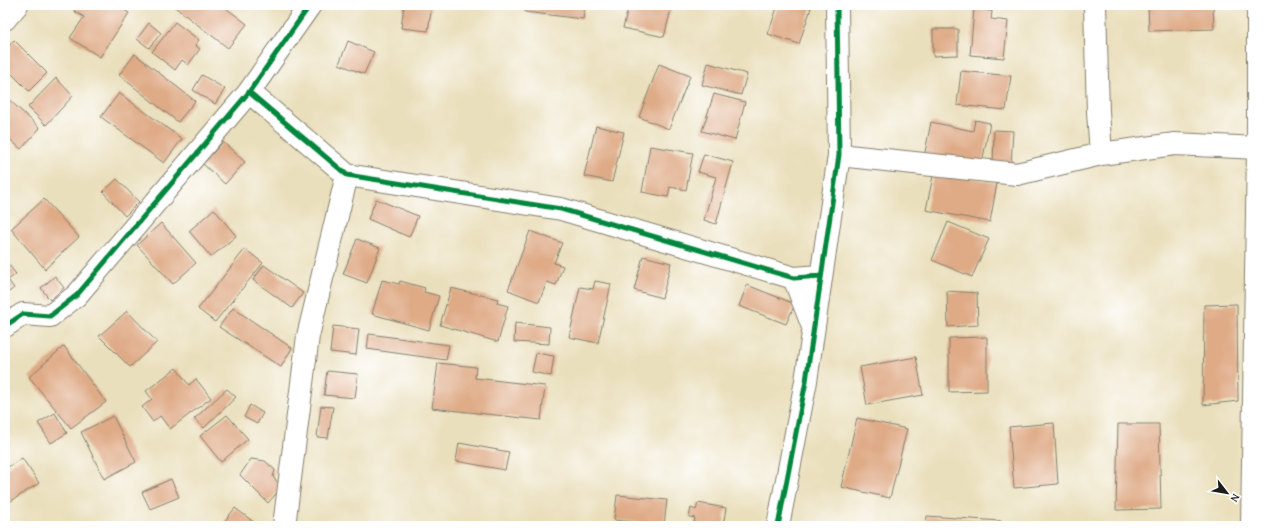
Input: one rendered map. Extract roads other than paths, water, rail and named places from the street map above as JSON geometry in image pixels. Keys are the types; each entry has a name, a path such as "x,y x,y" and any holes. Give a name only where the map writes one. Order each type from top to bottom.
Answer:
{"street":[{"path":"5,19 17,5"},
{"path":"5,326 23,314 50,316 77,295 249,92 310,5"},
{"path":"778,526 806,381 840,155 837,5"},
{"path":"1095,5 1098,112 1101,154"},
{"path":"1252,526 1258,148 1258,5"},
{"path":"249,92 347,175 560,208 794,278 822,276"},
{"path":"840,155 1017,174 1101,154 1175,144 1258,148"},
{"path":"284,526 308,336 347,175"},
{"path":"794,278 814,328"}]}
